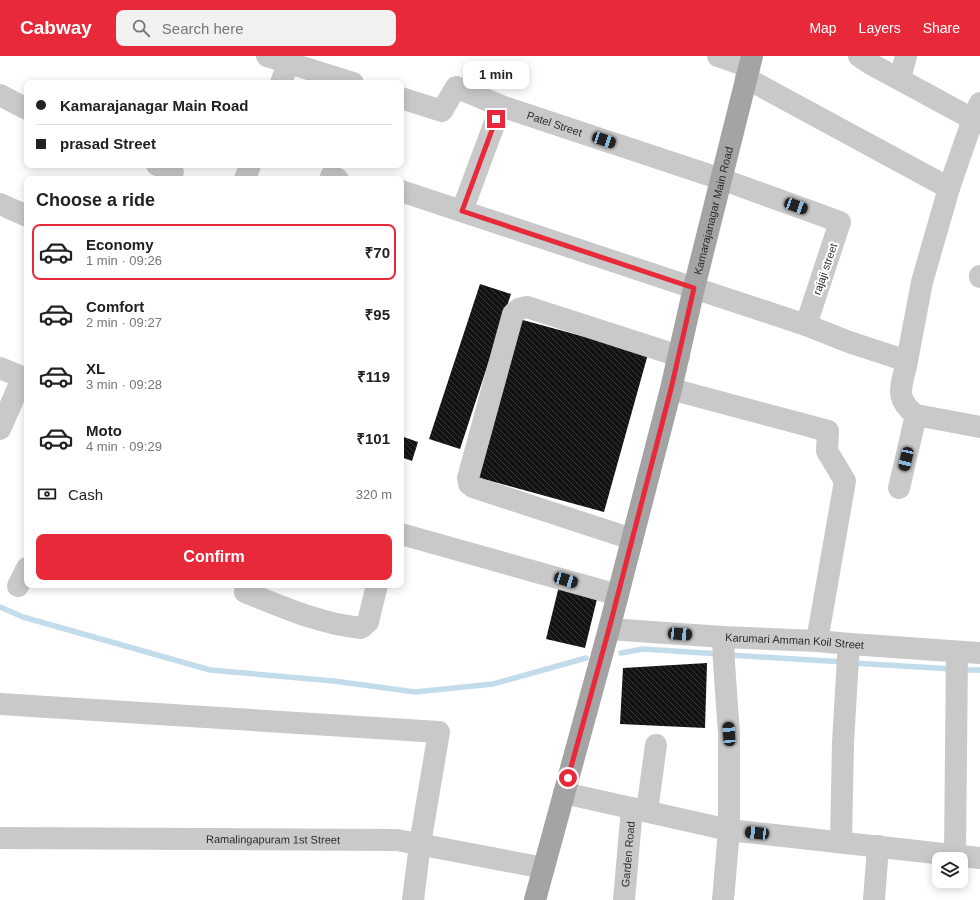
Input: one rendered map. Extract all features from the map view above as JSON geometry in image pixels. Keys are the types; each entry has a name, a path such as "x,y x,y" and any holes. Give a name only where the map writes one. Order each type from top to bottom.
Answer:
{"main road":[{"name":"Kamarajanagar Main Road","path":"535,900 609,629 671,389 694,288 749,67"}],"street":[{"path":"267,56 343,80"},
{"path":"718,56 749,67 949,188"},
{"path":"859,56 900,79 978,115 949,188 922,282 901,391 902,400 907,408 916,415 980,428"},
{"path":"900,79 906,56"},
{"path":"282,80 288,63"},
{"name":"Patel Street","path":"404,99 442,111 456,87 501,106 721,178"},
{"path":"0,95 24,107"},
{"path":"462,211 501,106"},
{"name":"rajaji street","path":"721,178 840,222 806,325"},
{"path":"404,192 806,325 849,342 907,361"},
{"path":"0,204 24,215"},
{"path":"632,539 473,487 469,484 468,478 513,314 519,309 527,307 679,356"},
{"path":"0,368 24,378"},
{"path":"0,428 24,380"},
{"path":"671,389 828,431 827,451 845,480 817,641"},
{"path":"899,488 916,415"},
{"path":"404,535 618,595"},
{"path":"245,592 306,616 341,626 361,628 368,622 376,588"},
{"name":"Karumari Amman Koil Street","path":"609,629 850,644 957,664 980,653"},
{"path":"723,637 729,734 729,830 723,900"},
{"path":"841,842 843,744 850,644"},
{"path":"955,852 957,664"},
{"path":"0,704 439,732 420,844 413,900"},
{"name":"Garden Road","path":"624,900 640,810 656,745"},
{"path":"564,793 729,830 932,852"},
{"name":"Ramalingapuram 1st Street","path":"0,838 397,840 544,868"},
{"path":"874,900 878,846"},
{"path":"968,857 980,858"}],"building":[{"path":"480,284 511,294 460,449 429,439"},
{"path":"519,319 648,354 604,512 476,477"},
{"path":"404,437 418,442 412,461 404,458"},
{"path":"559,586 598,595 585,648 546,639"},
{"path":"707,663 705,728 620,724 623,668"}],"waterway":[{"path":"0,607 23,617 210,670 334,681 415,692 493,684 586,658"},
{"path":"621,653 643,649 720,654"},
{"path":"729,655 844,662"},
{"path":"853,663 952,669"},
{"path":"960,670 980,670"}],"route":[{"path":"496,119 462,211 694,288 671,389 609,629 568,778"}]}
